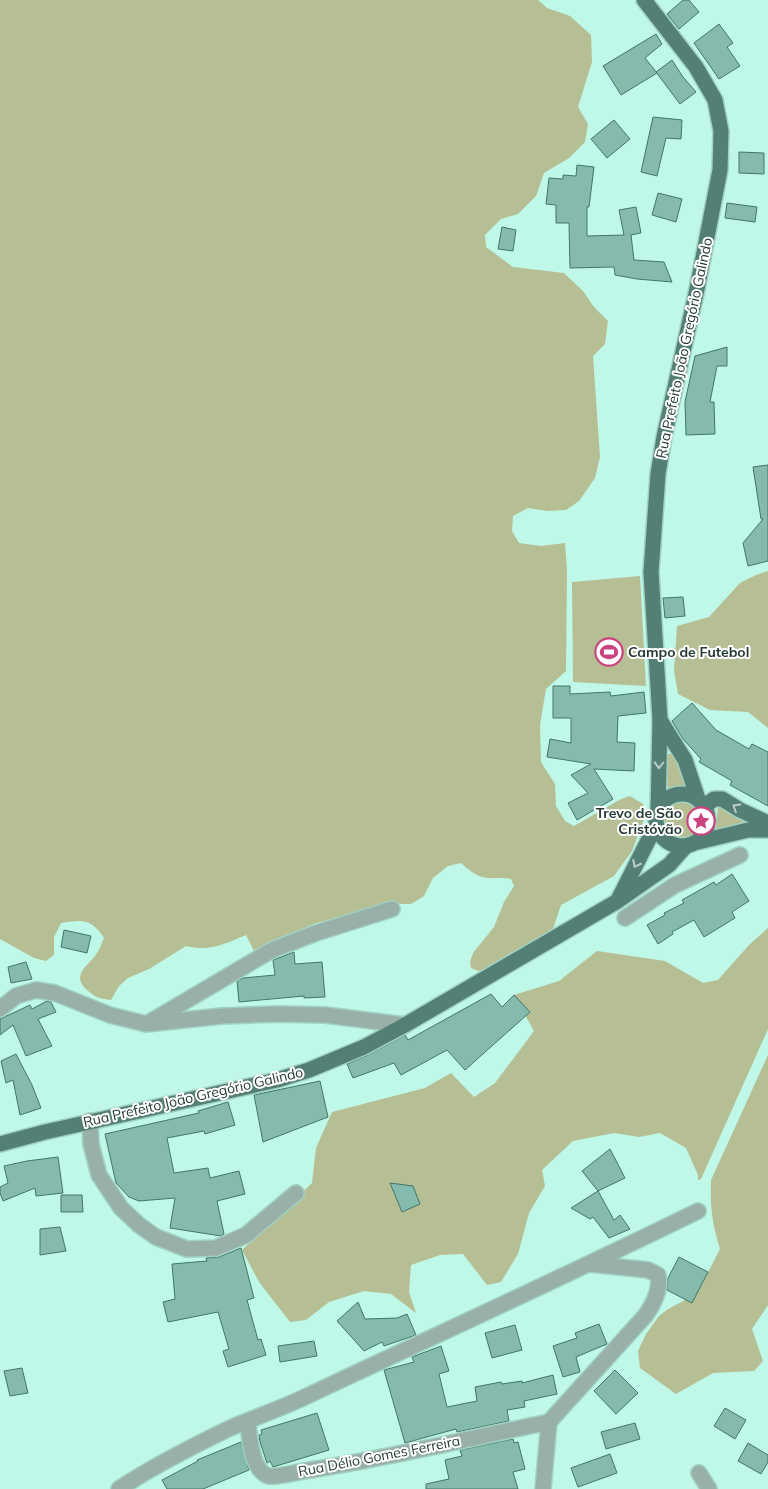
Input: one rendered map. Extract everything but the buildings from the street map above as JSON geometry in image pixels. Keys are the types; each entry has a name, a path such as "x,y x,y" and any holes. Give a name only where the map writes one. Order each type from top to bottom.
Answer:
{"main road":[{"name":"Rua Prefeito João Gregório Galindo","path":"644,0 696,67 715,100 722,132 720,170 697,290 664,437 658,474 652,572 660,720 658,810"},
{"path":"660,720 685,760 709,821 704,836 692,844"},
{"path":"616,902 656,826 658,810 668,798 675,794 683,793 701,802 722,799 768,823"},
{"path":"656,826 664,839 670,844 677,846 748,830 768,830"},
{"name":"Rua Prefeito João Gregório Galindo","path":"0,1144 90,1121 277,1080 309,1070 364,1047 616,902 669,865 692,844"}],"street":[{"path":"625,918 675,885 740,855"},
{"path":"669,865 675,885"},
{"path":"146,1024 272,950 316,933 392,909"},
{"path":"0,1009 16,996 36,990 54,993 110,1015 146,1024 222,1016 278,1014 325,1016 405,1025"},
{"path":"90,1121 91,1144 99,1176 121,1208 139,1225 156,1237 188,1249 216,1248 246,1235 296,1193"},
{"path":"119,1489 143,1473 230,1429 296,1402 698,1212"},
{"path":"543,1489 550,1422 645,1316 650,1309 659,1286 658,1275 648,1270 590,1264"},
{"name":"Rua Délio Gomes Ferreira","path":"248,1422 251,1447 260,1470 268,1476 279,1476 550,1422"},
{"path":"699,1473 709,1489"}],"green space":[{"path":"0,0 538,0 547,8 570,16 591,35 592,62 578,107 588,124 585,142 569,158 544,173 536,196 518,214 501,219 485,235 486,247 513,267 564,273 583,291 594,307 608,321 605,344 593,356 600,457 595,478 579,501 566,510 548,511 528,508 513,516 512,531 519,543 541,546 565,543 567,571 566,671 546,689 540,725 541,762 555,784 556,806 565,821 574,826 621,799 630,796 643,804 646,814 632,851 614,876 561,905 552,932 492,966 479,971 471,968 470,962 473,953 494,927 504,902 514,886 511,879 482,877 461,863 448,866 433,878 424,896 411,904 390,904 313,924 255,953 246,935 210,948 186,946 149,969 128,978 119,986 111,1000 92,994 82,984 80,979 83,970 97,953 104,938 90,924 80,921 61,923 54,937 54,955 46,961 34,958 0,939"},
{"path":"768,571 768,728 748,712 710,710 678,694 674,671 677,626 709,617 740,583"},
{"name":"Campo de Futebol","path":"640,576 646,686 573,682 572,582"},
{"path":"666,754 672,754 690,786 668,791"},
{"path":"682,802 689,803 695,807 699,813 699,827 695,833 689,837 682,838 675,837 669,833 665,827 664,820 665,813 669,807 675,803"},
{"path":"718,806 758,826 713,836"},
{"path":"768,928 768,1029 701,1179 698,1180 698,1175 686,1148 660,1133 639,1137 614,1133 573,1141 542,1170 545,1186 529,1213 518,1254 501,1282 487,1285 463,1254 440,1255 411,1265 409,1292 416,1313 391,1294 364,1291 329,1302 306,1320 290,1322 259,1282 242,1250 312,1183 316,1148 332,1112 425,1088 451,1073 474,1097 495,1083 534,1031 514,995 559,981 597,951 665,961 703,983 718,980 749,945"},
{"path":"768,1055 768,1305 752,1329 763,1361 754,1371 713,1373 676,1394 640,1368 638,1351 646,1334 659,1316 685,1300 701,1286 720,1249 712,1215 711,1180"}],"place":[{"name":"Campo de Futebol","path":"609,652"},
{"name":"Trevo de São Cristóvão","path":"701,821"}]}
